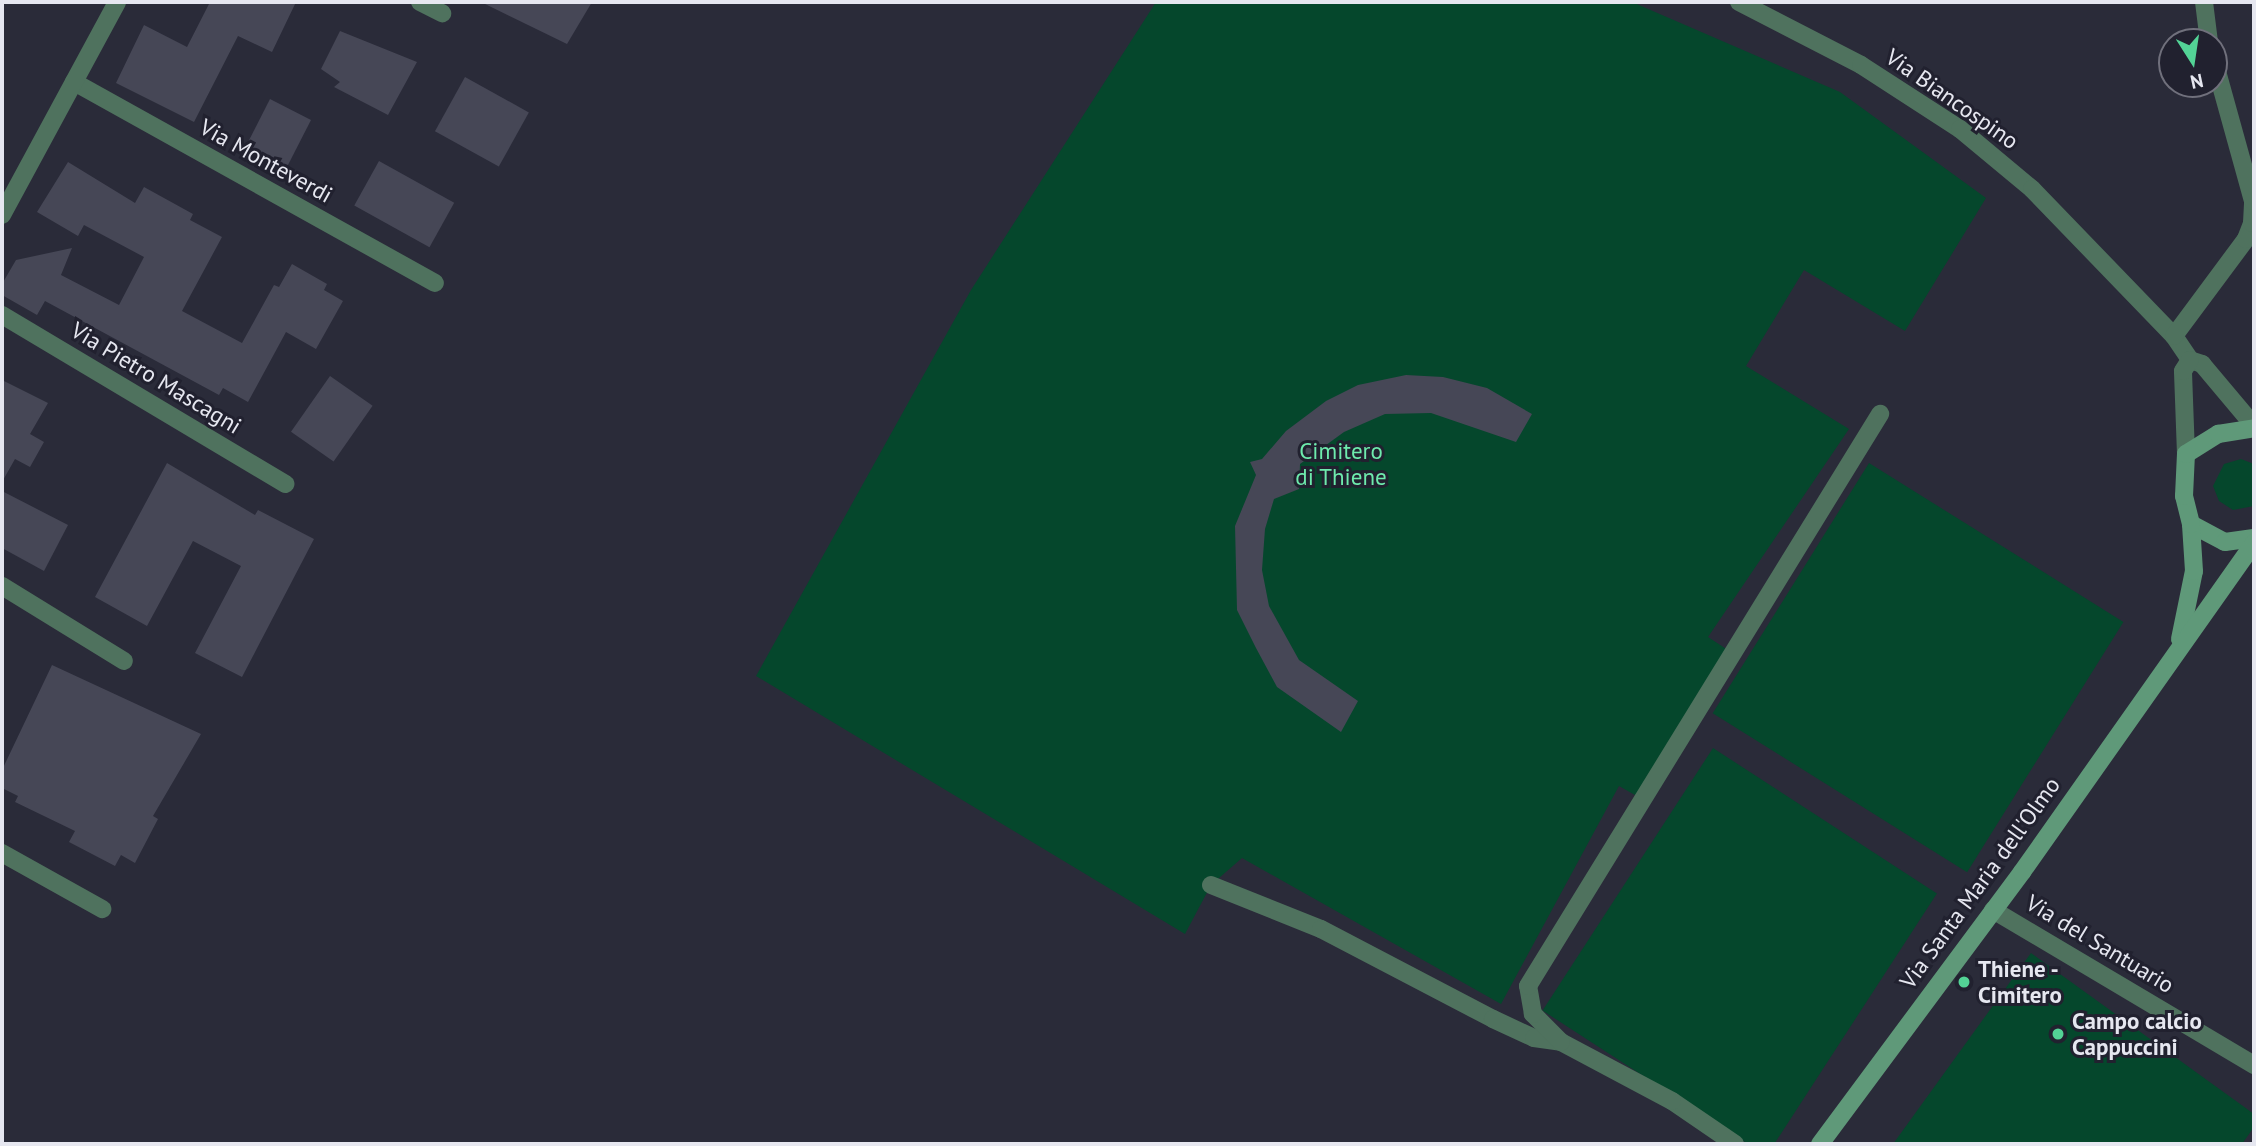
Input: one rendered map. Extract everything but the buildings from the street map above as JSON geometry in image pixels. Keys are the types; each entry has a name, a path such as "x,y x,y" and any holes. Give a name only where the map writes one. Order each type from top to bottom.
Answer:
{"main road":[{"path":"2186,454 2218,433 2254,427"},
{"name":"Via Santa Maria dell'Olmo","path":"2177,649 2194,571 2191,524 2184,496 2186,454"},
{"path":"2191,524 2225,542 2254,541"},
{"name":"Via Santa Maria dell'Olmo","path":"1820,1144 1993,909 2177,649 2212,607 2254,541"}],"street":[{"path":"2,215 117,2"},
{"path":"420,2 442,13"},
{"path":"2204,2 2207,28"},
{"name":"Via Biancospino","path":"1744,3 1861,65 1960,130 2032,189 2174,336 2190,360 2202,364 2254,427"},
{"name":"Via Monteverdi","path":"74,82 435,283"},
{"path":"2174,336 2246,239 2252,223 2253,201 2225,98"},
{"name":"Via Pietro Mascagni","path":"2,315 286,484"},
{"path":"2186,454 2183,371 2190,360"},
{"path":"1735,1144 1672,1101 1561,1042 1533,1014 1528,986 1880,414"},
{"path":"2,586 124,661"},
{"path":"2,853 102,909"},
{"path":"1212,886 1321,929 1534,1038 1561,1042"},
{"name":"Via del Santuario","path":"1993,909 2254,1065"}],"green space":[{"name":"Cimitero di Thiene","path":"1156,2 1632,2 1840,92 1986,198 1905,331 1804,270 1746,366 1849,429 1708,637 1731,652 1642,799 1619,786 1501,1004 1242,858 1211,885 1185,934 756,676 971,290"},
{"path":"2241,459 2254,464 2254,506 2233,510 2219,501 2213,486 2224,464"},
{"path":"1869,463 2123,622 1967,872 1713,713"},
{"path":"1713,748 1937,893 1774,1144 1748,1144 1543,1011"},
{"name":"Campo calcio Cappuccini","path":"2031,953 2254,1114 2254,1127 2242,1144 1893,1144"}],"place":[{"name":"Thiene - Cimitero","path":"1964,982"},
{"name":"Campo calcio Cappuccini","path":"2058,1034"}]}
